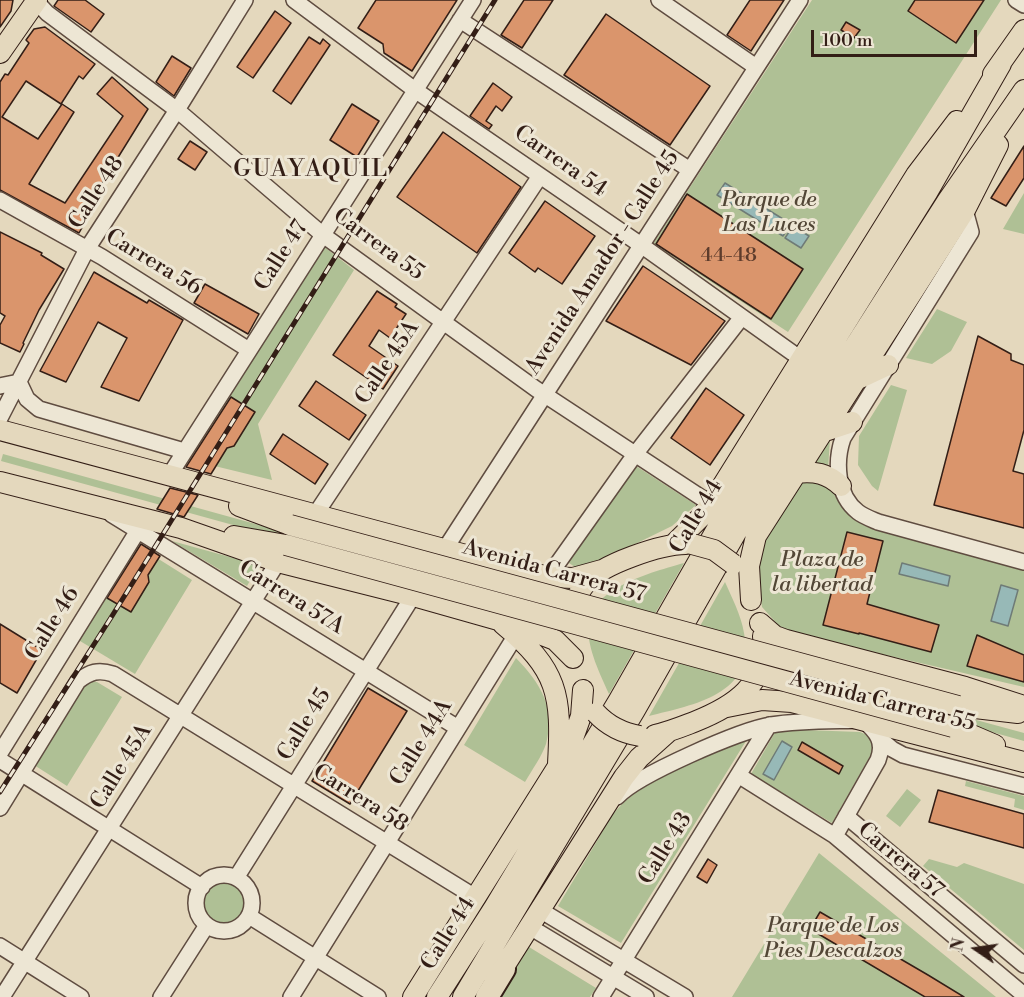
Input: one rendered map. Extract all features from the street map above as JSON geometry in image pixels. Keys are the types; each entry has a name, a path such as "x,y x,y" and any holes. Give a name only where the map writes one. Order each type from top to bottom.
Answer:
{"highway":[{"path":"487,997 504,969"}],"main road":[{"path":"0,53 36,0"},
{"name":"Calle 44","path":"683,544 711,504 916,175 1001,64 1024,30"},
{"name":"Calle 44","path":"437,997 494,908 619,700 718,526 927,193 1001,64"},
{"name":"Calle 44","path":"751,600 749,566 753,547 762,526 965,210 1024,92"},
{"name":"Calle 44","path":"463,997 635,710 737,531 948,200 1024,92"},
{"path":"856,380 888,365"},
{"path":"822,432 852,422"},
{"name":"Avenida Carrera 57","path":"0,430 548,577 573,578 602,570"},
{"name":"Avenida Carrera 57","path":"142,469 285,544 413,596 538,632 555,640 573,658"},
{"path":"796,473 818,472 827,475 842,486"},
{"name":"Avenida Carrera 57","path":"0,482 100,508 141,525 181,528 285,544 958,706"},
{"name":"Avenida Carrera 57","path":"285,544 953,727"},
{"path":"683,544 714,550 733,564 760,623 764,646 762,661 756,678 741,697 727,707 668,733 640,736 626,733 613,728 596,713 583,690 568,633 573,606 585,583 602,570 656,548 683,544"},
{"path":"498,621 516,635 544,665 556,695 559,711 557,767"},
{"name":"Avenida Carrera 55","path":"760,623 775,636 786,640 965,687 1024,706"},
{"name":"Calle 44","path":"413,997 570,747 579,726 583,690"},
{"name":"Avenida Carrera 55","path":"727,707 754,701 776,700 1024,762"},
{"name":"Avenida Carrera 55","path":"958,706 1024,714"},
{"name":"Avenida Carrera 55","path":"953,727 1024,758"},
{"path":"482,997 504,969 631,767 668,733"}],"street":[{"name":"Carrera 55","path":"36,0 47,13 177,110 323,235 536,388 711,504"},
{"name":"Calle 48","path":"0,418 87,249 177,110 244,0"},
{"name":"Carrera 54","path":"294,0 415,90 641,245 801,359"},
{"name":"Calle 47","path":"169,476 473,0"},
{"path":"659,0 756,67"},
{"name":"Avenida Amador - Calle 45","path":"445,549 800,0"},
{"path":"1016,0 1024,5"},
{"path":"460,20 690,170"},
{"name":"Calle 45A","path":"315,515 540,176"},
{"name":"Carrera 56","path":"0,200 87,249 249,350"},
{"path":"965,210 971,232 852,422 839,448 838,470 847,501 858,512 878,522 1024,562"},
{"path":"548,577 636,453 742,317"},
{"path":"0,386 18,382 27,399 39,409 184,451"},
{"name":"Carrera 57A","path":"141,525 253,602 458,728"},
{"name":"Calle 46","path":"0,753 141,525"},
{"name":"Calle 45A","path":"2,997 253,602 285,544"},
{"name":"Calle 45","path":"236,878 413,596"},
{"name":"Calle 44A","path":"291,997 516,635"},
{"name":"Carrera 58","path":"21,773 78,681 95,671 103,671 113,674 476,897"},
{"path":"599,817 620,793 642,778 747,731 769,725 863,720 879,738 903,755"},
{"name":"Calle 43","path":"601,997 769,725"},
{"path":"835,836 878,760 881,749 879,738"},
{"path":"878,760 893,754 903,755 1024,786"},
{"path":"0,760 202,886"},
{"path":"0,808 21,773"},
{"name":"Carrera 57","path":"738,775 835,836 1024,995"},
{"name":"Carrera 57","path":"846,816 1024,966"},
{"path":"221,876 236,878 247,888 250,895 252,902 249,916 234,929 215,930 202,920 196,907 198,893 202,886 213,878 221,876"},
{"path":"249,916 378,997"},
{"path":"535,919 624,960 685,997"},
{"path":"535,919 614,977 646,997"},
{"path":"161,997 207,925"},
{"path":"0,946 81,997"}],"green space":[{"name":"Parque de Las Luces","path":"812,0 1001,0 788,332 653,244"},
{"path":"1024,193 1024,234 1003,229"},
{"path":"322,245 354,270 258,424 272,480 186,459"},
{"path":"937,309 967,322 951,351 932,364 906,358"},
{"path":"891,385 907,390 878,491 858,465 859,436"},
{"path":"830,438 828,470 810,467"},
{"path":"3,454 546,607 545,611 1,461"},
{"path":"636,466 696,505 672,526 603,559 575,567 566,561"},
{"name":"Plaza de la libertad","path":"808,480 828,484 845,511 864,525 1024,571 1024,687 795,634 779,626 762,607 756,562 760,545 799,482"},
{"path":"172,541 259,565 247,586"},
{"path":"133,543 192,580 135,674 75,638"},
{"path":"684,563 609,694 590,644 588,627 591,613 599,602 625,584 656,571"},
{"path":"725,582 739,613 744,633 745,654 741,670 731,683 702,701 649,716"},
{"path":"516,658 539,686 549,718 546,744 525,782 464,745"},
{"path":"785,668 1024,733 1024,741 783,674"},
{"path":"89,681 97,682 122,697 67,786 34,765 83,684"},
{"path":"777,729 860,732 871,738 873,751 832,823 751,774"},
{"path":"746,741 621,943 558,906 610,818 626,801 640,789 674,768 710,752"},
{"path":"966,781 1024,796 1024,810 1014,807 1015,799 965,786"},
{"path":"907,789 921,800 900,827 886,816"},
{"name":"Parque de Los Pies Descalzos","path":"819,853 996,997 732,997"},
{"path":"929,859 957,867 964,863 1024,884 1024,950 923,866"},
{"path":"224,882 239,888 245,903 239,918 224,924 209,918 203,903 209,888"},
{"path":"529,947 596,988 590,997 498,997"}],"water":[{"path":"725,183 791,224 783,236 717,195"},
{"path":"793,226 809,236 801,248 785,238"},
{"path":"902,563 950,576 948,586 899,574"},
{"path":"1001,585 1018,590 1008,626 991,621"},
{"path":"782,741 792,747 774,780 763,774"}],"building":[{"path":"0,0 13,0 11,11 0,27"},
{"path":"58,0 85,0 104,14 91,32 54,6"},
{"path":"376,0 457,0 412,71 384,53 383,44 358,28"},
{"path":"524,0 553,0 522,48 501,35"},
{"path":"750,0 784,0 751,51 727,35"},
{"path":"915,0 984,0 956,43 908,11"},
{"path":"275,11 291,23 253,78 237,67"},
{"path":"606,14 710,86 670,145 564,75"},
{"path":"846,22 860,30 854,38 841,30"},
{"path":"45,27 95,64 83,79 79,76 61,104 26,81 2,117 38,139 62,104 74,112 29,184 65,203 123,116 97,94 112,77 148,109 83,214 88,217 79,233 0,190 0,82 5,74 8,75 29,43 26,40 34,29"},
{"path":"309,37 320,44 323,39 330,45 291,104 273,91"},
{"path":"172,56 191,68 174,96 156,82"},
{"path":"493,83 512,97 502,111 496,106 486,121 492,125 489,129 470,116"},
{"path":"352,104 379,121 357,157 330,140"},
{"path":"443,132 521,187 477,253 397,197"},
{"path":"190,141 207,152 195,170 178,159"},
{"path":"1024,146 1024,178 1006,206 991,198"},
{"path":"687,194 803,269 771,319 656,244"},
{"path":"545,201 595,236 562,284 538,268 535,272 509,253"},
{"path":"0,232 42,253 41,255 64,269 39,310 20,352 0,343 0,325 5,316 0,313"},
{"path":"643,266 725,321 691,365 606,321"},
{"path":"94,272 147,303 149,300 183,320 139,401 101,387 127,338 98,322 66,382 40,371"},
{"path":"205,284 259,314 248,334 194,303"},
{"path":"377,291 397,304 395,307 406,314 390,338 379,330 369,346 398,366 383,389 333,355"},
{"path":"978,336 1011,354 1011,360 1024,365 1024,430 1013,471 1024,474 1024,528 934,505"},
{"path":"316,381 366,415 349,440 299,406"},
{"path":"706,388 744,415 710,465 671,438"},
{"path":"231,397 255,412 234,446 227,448 211,474 186,467"},
{"path":"283,434 328,464 315,484 270,454"},
{"path":"170,488 198,495 184,517 157,509"},
{"path":"847,532 883,541 867,604 939,625 931,652 823,625"},
{"path":"141,544 160,556 148,575 149,582 131,612 107,598"},
{"path":"0,624 42,650 17,693 0,683"},
{"path":"977,635 1024,655 1024,682 967,666"},
{"path":"368,688 407,711 350,804 312,781"},
{"path":"802,742 843,766 839,774 798,750"},
{"path":"938,790 1024,814 1024,848 929,822"},
{"path":"708,859 717,865 707,883 697,877"},
{"path":"820,912 964,997 925,997 810,929"}],"railway":[{"path":"0,792 495,0"}],"district":[{"name":"GUAYAQUIL","path":"311,170"}]}
